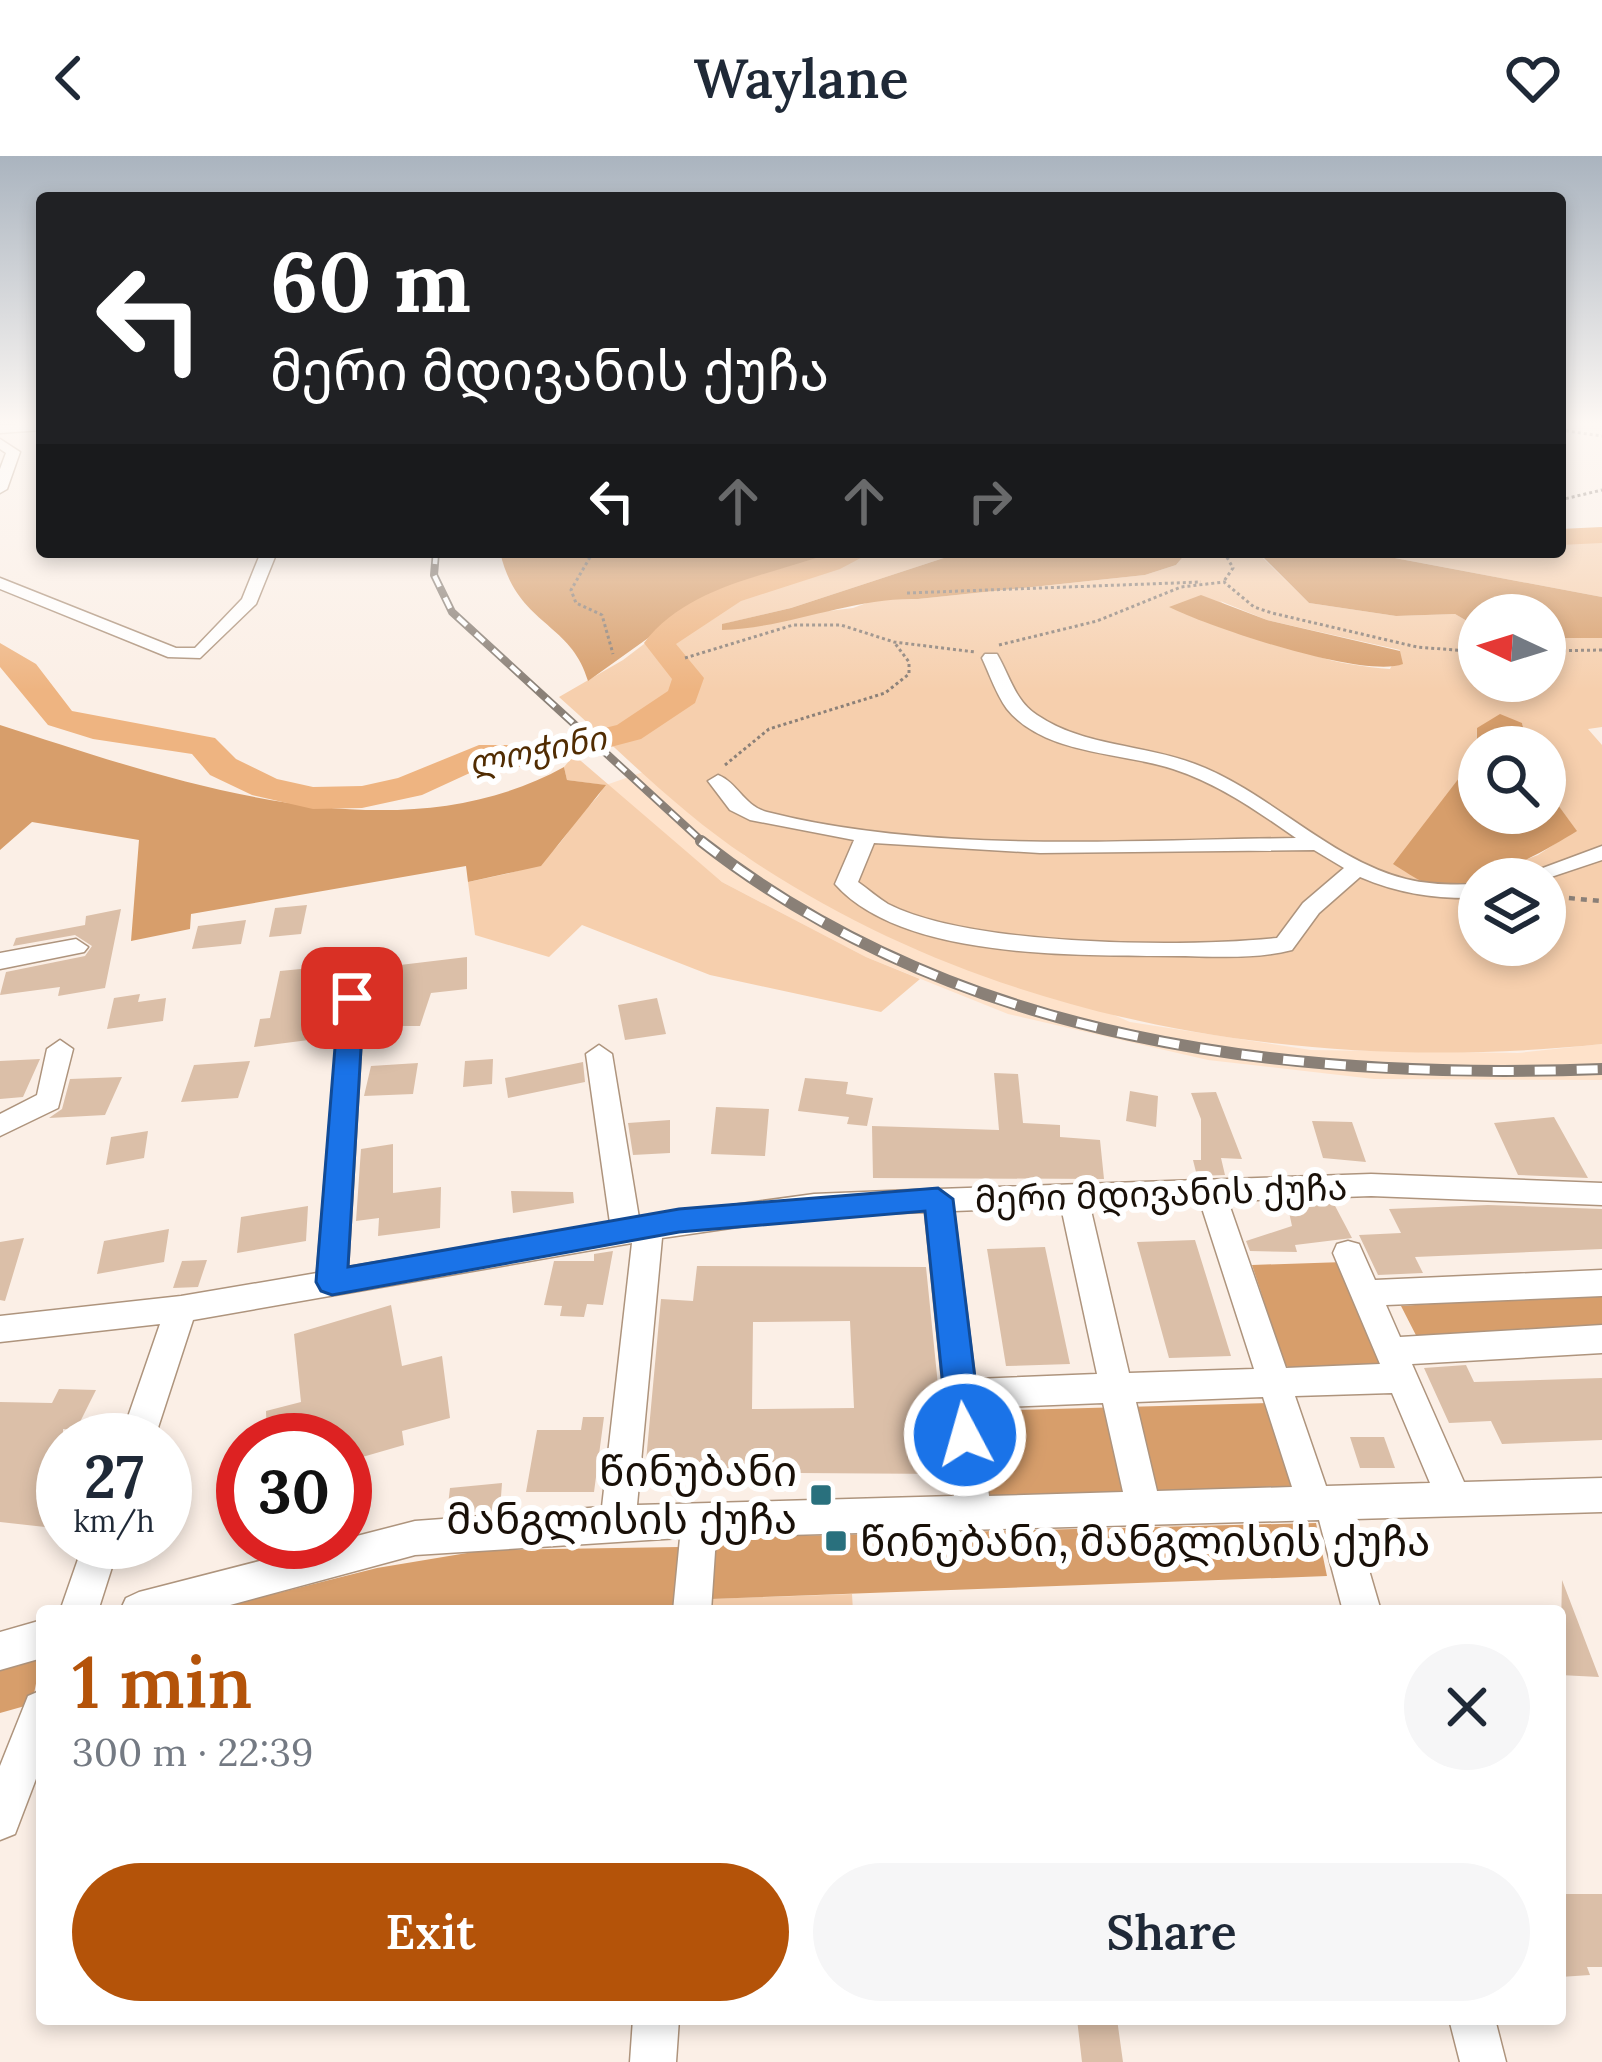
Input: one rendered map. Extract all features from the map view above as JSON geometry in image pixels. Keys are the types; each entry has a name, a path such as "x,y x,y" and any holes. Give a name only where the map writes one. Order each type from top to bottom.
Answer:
{"street":[{"path":"0,583 174,652 200,653 250,601 266,558"},
{"path":"991,658 1003,696 1041,727 1205,775 1249,793 1354,870 1420,892 1458,891"},
{"path":"718,781 736,806 757,816 866,836 1040,847 1318,844"},
{"path":"866,836 845,884 860,899 913,925 1024,943 1248,949 1284,945 1311,908 1354,870"},
{"path":"1566,865 1602,853"},
{"path":"0,961 76,947"},
{"path":"332,1282 352,998"},
{"path":"0,1126 49,1101 60,1049"},
{"path":"599,1054 637,1230 618,1523"},
{"name":"მერი მდივანის ქუჩა","path":"0,1329 181,1309 637,1230 814,1205 1372,1185 1602,1194"},
{"path":"1210,1190 1276,1386 1360,1605"},
{"path":"1073,1196 1144,1509"},
{"path":"938,1199 974,1514"},
{"path":"1348,1253 1454,1499"},
{"path":"1365,1293 1602,1283"},
{"path":"146,1413 181,1309"},
{"path":"960,1394 1276,1386 1395,1364 1602,1340"},
{"path":"162,1605 415,1538 618,1523 1602,1495"},
{"path":"692,1605 699,1523"},
{"path":"82,1605 94,1569"},
{"path":"0,1652 36,1641"},
{"path":"0,1819 36,1726"},
{"path":"653,2062 656,2025"},
{"path":"1474,2025 1484,2062"}],"path":[{"path":"590,558 571,590 576,603 602,615 613,654"},
{"path":"1224,582 1233,568 1227,558"},
{"path":"686,658 793,625 841,625 893,643 971,650 991,658 991,649 1008,641 1097,621 1181,587 1224,582"},
{"path":"907,593 1224,582 1254,607 1272,613 1345,626 1417,647 1458,650"},
{"path":"718,781 726,763 769,729 885,693 908,674 909,662 893,643"},
{"path":"1566,651 1602,650"},
{"path":"1566,898 1602,902"}],"shaded area":[{"path":"1566,529 1602,531 1602,597 1395,558 1566,558"},
{"path":"502,558 824,558 707,596 588,681 569,646 531,610"},
{"path":"824,558 944,558 791,608 723,624 853,608 880,598 918,599 1145,575 1176,565 1182,558 1263,558 1309,603 1396,616 1458,616 1458,702 1566,702 1566,638 1602,638 1602,727 1588,729 1602,745 1602,1044 1491,1052 1379,1051 1268,1042 1157,1025 1049,998 944,961 843,914 747,857 674,801 559,697 623,660 707,596","holes":["1220,601 1267,620 1400,650 1390,669 1319,657 1260,630","1458,726 1566,726 1566,816 1576,830 1530,858 1566,858 1566,966 1458,966 1458,858 1465,858 1467,834 1458,834"]},
{"path":"944,558 1182,558 1176,565 1145,575 869,603 722,630 722,624 791,608"},
{"path":"1264,558 1395,558 1602,597 1602,638 1566,638 1566,594 1458,594 1458,616 1396,616 1309,603"},
{"path":"1201,595 1267,620 1400,651 1403,664 1383,667 1323,658 1251,638 1169,607"},
{"path":"1500,714 1523,726 1480,726"},
{"path":"0,725 209,787 356,810 428,808 498,794 564,767 567,780 606,785 541,866 468,882 466,866 191,914 190,929 131,941 139,840 32,822 0,850"},
{"path":"574,755 722,882 866,957 920,979 881,1012 710,975 582,925 549,957 475,935 468,882 543,859 601,791 604,785 567,780 564,767"},
{"path":"643,772 745,856 1130,1022 1311,1050 1518,1053 1602,1044 1602,1080 1374,1079 1208,1060 1008,1014 866,957 722,882 606,785"},
{"path":"1458,779 1458,834 1566,834 1566,816 1577,831 1529,858 1458,858 1458,884 1422,881 1393,864"},
{"path":"1344,1262 1382,1360 1380,1369 1295,1372 1285,1365 1252,1265"},
{"path":"1602,1292 1602,1333 1421,1345 1401,1306"},
{"path":"1269,1403 1294,1486 979,1498 973,1419 981,1411"},
{"path":"1316,1523 1327,1576 711,1599 712,1538"},
{"path":"679,1547 680,1605 231,1605 377,1568 485,1550"},
{"path":"852,1594 853,1605 710,1605 711,1599"},
{"path":"36,1655 32,1704 0,1713 0,1665"}],"building":[{"path":"307,905 301,934 269,937 275,908"},
{"path":"121,909 105,988 58,996 60,987 0,995 6,972 85,956 92,946 75,935 13,946 16,938 85,925 86,916"},
{"path":"246,920 241,944 192,949 198,926"},
{"path":"467,957 467,989 431,993 420,1026 379,1026 400,965"},
{"path":"342,965 332,1037 254,1047 260,1019 270,1018 280,971"},
{"path":"140,994 138,1002 166,998 163,1021 107,1029 114,998"},
{"path":"657,998 666,1034 625,1040 618,1005"},
{"path":"40,1059 23,1097 0,1099 0,1061"},
{"path":"493,1059 492,1084 463,1087 465,1061"},
{"path":"250,1061 238,1098 181,1102 194,1065"},
{"path":"583,1062 585,1082 508,1098 505,1078"},
{"path":"418,1063 413,1094 364,1096 371,1066"},
{"path":"994,1073 1018,1074 1023,1123 1060,1125 1060,1137 1100,1140 1104,1179 873,1178 872,1126 999,1130"},
{"path":"122,1077 105,1115 49,1118 62,1109 70,1079"},
{"path":"805,1078 848,1082 846,1094 873,1098 867,1126 847,1124 849,1117 798,1111"},
{"path":"1130,1091 1158,1096 1156,1127 1126,1121"},
{"path":"1216,1092 1242,1159 1221,1158 1225,1175 1197,1176 1193,1160 1201,1160 1201,1119 1191,1093"},
{"path":"716,1107 769,1109 765,1156 711,1154"},
{"path":"1554,1117 1588,1178 1518,1175 1494,1123"},
{"path":"670,1120 670,1153 633,1155 628,1123"},
{"path":"1312,1121 1352,1122 1366,1162 1323,1158"},
{"path":"148,1131 144,1158 106,1165 111,1137"},
{"path":"393,1144 393,1193 441,1187 440,1228 378,1236 379,1218 356,1221 361,1149"},
{"path":"511,1191 573,1192 574,1203 513,1213"},
{"path":"1333,1202 1352,1238 1295,1245 1297,1252 1250,1251 1246,1241 1292,1226 1287,1203"},
{"path":"1488,1205 1602,1209 1602,1249 1415,1257 1423,1273 1378,1275 1359,1235 1401,1233 1389,1209"},
{"path":"308,1206 306,1241 237,1253 241,1217"},
{"path":"169,1229 164,1262 97,1274 104,1241"},
{"path":"24,1238 5,1301 0,1300 0,1242"},
{"path":"1195,1240 1231,1356 1169,1358 1137,1242"},
{"path":"1045,1247 1070,1364 1006,1366 987,1249"},
{"path":"613,1251 603,1305 587,1304 584,1317 560,1316 562,1306 544,1305 554,1261 594,1261 594,1254"},
{"path":"207,1260 198,1287 173,1288 182,1261"},
{"path":"697,1266 926,1267 947,1474 645,1472 661,1299 693,1301","holes":["850,1321 854,1408 752,1409 753,1322"]},
{"path":"391,1305 402,1366 442,1356 450,1418 402,1431 404,1445 372,1454 372,1413 266,1413 301,1402 294,1334"},
{"path":"1466,1365 1474,1382 1602,1378 1602,1440 1502,1444 1491,1421 1449,1423 1424,1368"},
{"path":"59,1389 96,1390 84,1413 36,1413 36,1526 0,1522 0,1402 52,1403"},
{"path":"583,1417 604,1417 594,1492 526,1492 537,1430 581,1430"},
{"path":"1350,1437 1384,1437 1395,1468 1360,1468"},
{"path":"502,1483 500,1510 447,1514 450,1488"},
{"path":"1562,1580 1599,1677 1566,1675 1566,1605 1561,1605"},
{"path":"1566,1894 1602,1894 1602,1967 1587,1967 1590,1975 1566,1977"},
{"path":"1078,2025 1118,2025 1123,2062 1082,2062"}],"waterway":[{"name":"ლოჭინი","path":"1566,537 1602,535"},
{"name":"ლოჭინი","path":"0,652 25,671 60,718 93,729 203,745 223,767 265,787 313,798 362,797 409,787 479,755 535,756 629,732 683,696 688,678 659,643 683,622 730,595 843,558"}],"railway":[{"path":"435,558 434,575 452,612 704,843"},
{"path":"704,843 801,909 906,963 1016,1005 1129,1035 1246,1055 1364,1067 1602,1069"}],"place":[{"name":"წინუბანი მანგლისის ქუჩა","path":"821,1495"},
{"name":"წინუბანი, მანგლისის ქუჩა","path":"836,1541"}],"route":[{"path":"352,998 332,1282 679,1221 814,1205 938,1199 965,1435"}]}
